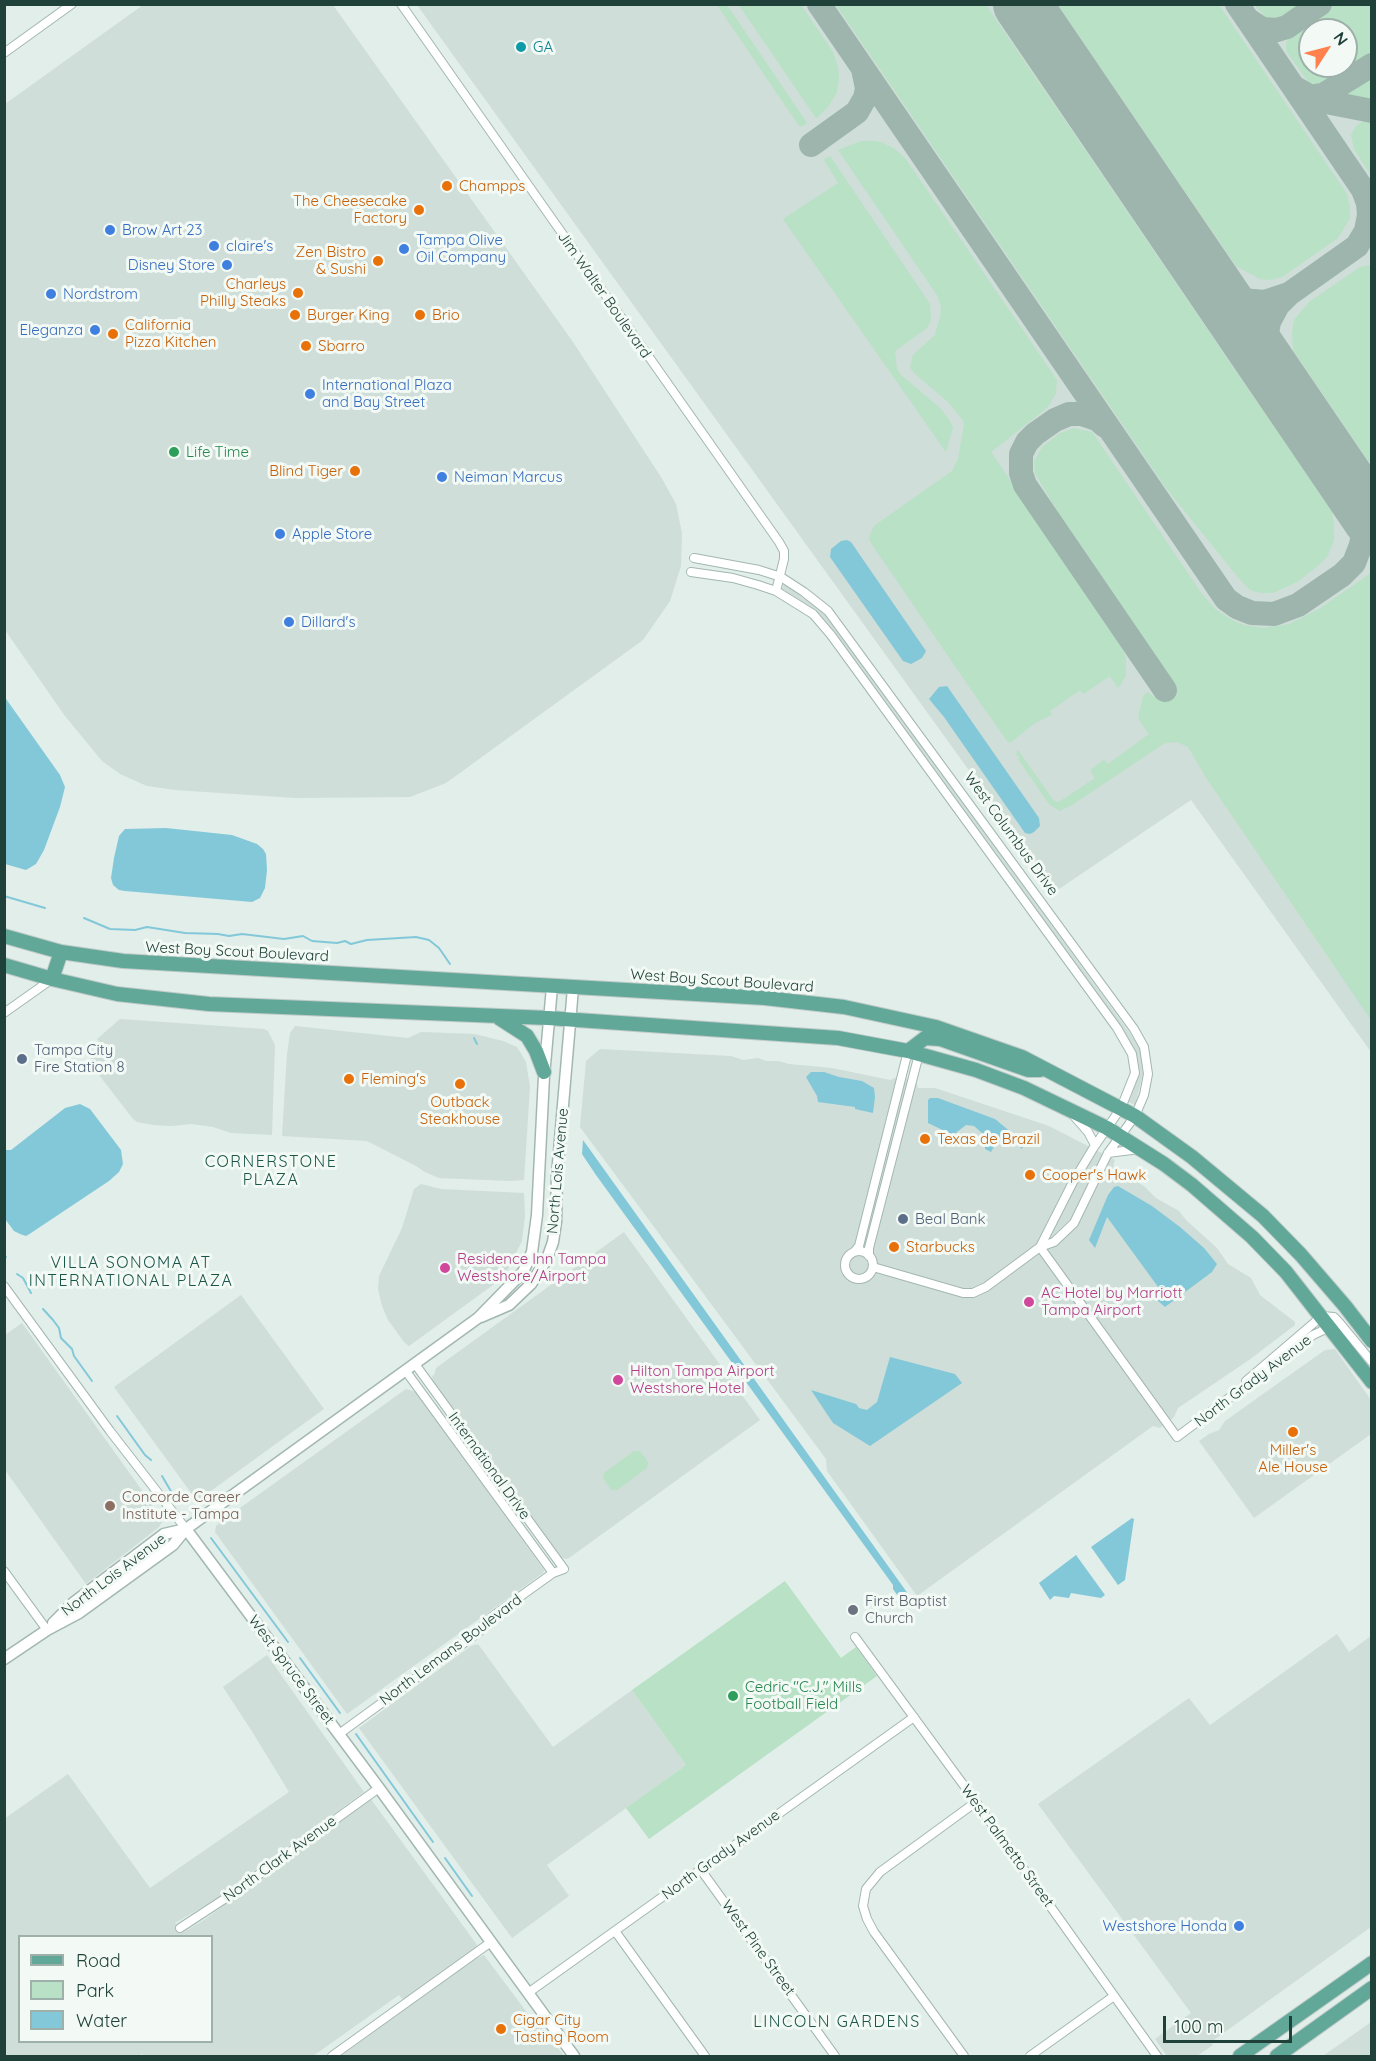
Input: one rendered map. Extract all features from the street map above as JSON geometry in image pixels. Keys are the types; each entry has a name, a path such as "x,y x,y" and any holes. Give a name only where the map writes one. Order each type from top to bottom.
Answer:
{"main road":[{"name":"West Boy Scout Boulevard","path":"4,936 61,952 123,962 765,999 844,1007 936,1026 1022,1057 1048,1070 1135,1116 1192,1157 1263,1216 1301,1254 1371,1341"},
{"path":"52,979 61,952"},
{"path":"4,965 117,994 208,1004 548,1018 838,1038 914,1053 976,1070 1014,1084 1107,1128 1142,1149 1192,1185 1252,1237 1286,1272 1371,1383"},
{"path":"495,1016 520,1029 527,1036 544,1072"},
{"path":"914,1053 925,1038 940,1039 1028,1070 1048,1070"},
{"path":"1243,2055 1371,1963"},
{"path":"1277,2056 1371,1988"},
{"path":"1335,1989 1347,2006"}],"street":[{"path":"4,53 72,4"},
{"name":"Jim Walter Boulevard","path":"401,4 779,542 784,551 781,577 776,591"},
{"name":"West Columbus Drive","path":"694,558 759,570 781,577 828,611 842,627 1134,1029 1144,1047 1148,1074 1135,1116 1108,1153 1074,1223 1054,1242 1040,1247 986,1287 973,1293 963,1293 873,1267"},
{"name":"West Columbus Drive","path":"691,572 733,578 776,591 813,614 831,635 1117,1028 1132,1054 1135,1073 1121,1108 1073,1182 1040,1247"},
{"path":"4,1013 52,979"},
{"name":"North Lois Avenue","path":"4,1659 46,1630 79,1613 173,1545 186,1529 478,1318 523,1272 532,1252 537,1215 544,1072 552,987"},
{"name":"North Lois Avenue","path":"478,1318 509,1305 531,1284 547,1259 553,1242 573,988"},
{"path":"914,1053 893,1157 868,1248 873,1267 871,1273 859,1279 850,1276 845,1263 859,1246 880,1163 914,1053"},
{"path":"1067,1109 1088,1132 1095,1145"},
{"path":"1108,1153 1142,1149"},
{"path":"880,1163 893,1157"},
{"name":"North Grady Avenue","path":"1040,1247 1178,1437 1230,1396 1256,1371 1326,1322"},
{"path":"854,1252 862,1252 869,1256"},
{"name":"West Spruce Street","path":"4,1286 379,1788 574,2056"},
{"path":"1326,1322 1334,1317 1371,1362"},
{"name":"International Drive","path":"410,1367 456,1420 564,1569"},
{"name":"International Drive","path":"410,1367 447,1427 553,1573"},
{"path":"447,1427 456,1420"},
{"path":"514,1520 523,1513"},
{"name":"North Lemans Boulevard","path":"339,1734 479,1632 486,1621 553,1573 564,1569"},
{"path":"4,1571 46,1630"},
{"name":"West Palmetto Street","path":"855,1637 1157,2056"},
{"name":"North Grady Avenue","path":"528,1993 914,1717"},
{"name":"North Clark Avenue","path":"180,1928 229,1896 379,1788"},
{"path":"964,2056 874,1932 863,1906 866,1888 880,1872 976,1802"},
{"name":"West Pine Street","path":"701,1869 835,2056"},
{"path":"615,1931 705,2056"},
{"path":"333,2056 491,1942"},
{"path":"1030,2056 1114,1996"}],"shaded area":[{"path":"143,5 333,5 573,342 661,477 676,504 682,533 681,566 670,601 643,640 446,783 410,797 295,798 147,786 120,774 102,761 65,716 5,630 5,104"},
{"path":"417,5 1371,5 1371,1052 1191,800 1056,891"},
{"path":"784,584 825,614 838,630 1129,1032 1140,1049 1143,1074 1135,1105 1129,1102 1139,1074 1136,1052 1121,1025 835,632 816,610 782,589"},
{"path":"120,1019 268,1031 275,1045 272,1135 231,1133 213,1127 191,1124 153,1125 133,1119 89,1062 101,1044 97,1039"},
{"path":"295,1026 408,1038 421,1032 475,1034 517,1047 526,1062 530,1087 524,1180 439,1178 367,1141 282,1136 287,1054 290,1033"},
{"path":"600,1049 731,1056 743,1060 758,1058 766,1061 832,1068 890,1080 898,1077 916,1081 918,1088 935,1088 1049,1126 1115,1160 1113,1165 1145,1187 1156,1198 1179,1211 1217,1248 1228,1264 1251,1278 1260,1295 1295,1322 1295,1325 1249,1360 1178,1408 1174,1417 1160,1428 1153,1426 917,1596 827,1471 826,1459 580,1127 586,1061"},
{"name":"Residence Inn Tampa Westshore/Airport","path":"421,1184 441,1189 524,1193 525,1216 522,1241 507,1271 493,1285 409,1346 388,1320 378,1289 379,1276 402,1228 414,1189"},
{"name":"Hilton Tampa Airport Westshore Hotel","path":"624,1232 760,1420 565,1559 561,1557 433,1381 432,1376 436,1368"},
{"path":"241,1295 324,1409 197,1501 114,1387"},
{"path":"22,1323 161,1517 162,1522 159,1527 86,1584 5,1470 5,1335"},
{"name":"Miller's Ale House","path":"1335,1349 1371,1400 1371,1434 1254,1518 1199,1441 1219,1430 1225,1421 1325,1350"},
{"path":"406,1389 416,1392 544,1570 543,1573 347,1714 215,1532 216,1526"},
{"path":"1337,1634 1349,1652 1371,1636 1371,1927 1211,2042 1213,2045 1197,2056 1167,2056 1155,2039 1191,2013 1038,1804 1189,1698 1210,1725"},
{"path":"478,1644 553,1747 632,1690 686,1765 547,1865 569,1896 512,1938 359,1728 471,1646"},
{"path":"267,1655 364,1792 216,1899 175,1923 182,1933 204,1920 370,1798 477,1945 475,1949 403,2000 399,1995 313,2056 144,2056 142,2054 138,2056 5,2056 4,1819 68,1774 150,1888 289,1792 223,1687"},
{"path":"484,1955 534,2022 546,2031 564,2056 341,2056 471,1961"},
{"path":"1371,2022 1371,2056 1323,2056"}],"green space":[{"path":"717,5 727,5 807,123 801,127 797,123"},
{"path":"739,5 801,5 833,52 838,67 837,92 828,107 816,118"},
{"path":"836,5 986,5 1332,512 1334,540 1327,557 1315,568 1297,582 1273,593 1250,590 1237,576 1166,488"},
{"path":"1058,5 1219,5 1347,194 1350,218 1338,238 1282,277 1271,280 1260,279 1236,266"},
{"path":"1255,5 1309,5 1288,19 1279,22 1268,20"},
{"path":"1328,5 1371,5 1372,56 1358,65 1358,18 1310,18"},
{"path":"1298,26 1298,68 1286,51 1291,31"},
{"path":"1371,75 1371,102 1342,95 1342,91"},
{"path":"1305,78 1338,78 1325,86 1309,83"},
{"path":"1365,120 1371,120 1371,175 1354,149 1351,135 1356,126"},
{"path":"861,141 883,143 895,149 905,158 1057,380 1056,393 1048,407 991,452 1120,643 1126,658 1126,675 1118,688 1110,676 1083,694 1080,690 1050,711 1052,715 1035,723 1010,743 972,691 869,538 874,526 952,471 958,459 964,424 948,402 910,367 913,355 935,335 941,306 937,295 838,150"},
{"path":"830,156 930,304 931,320 927,328 895,351 897,369 900,374 941,409 950,421 953,427 946,452 783,219 838,183 824,160"},
{"path":"1372,265 1371,465 1293,350 1292,333 1294,320 1309,302 1360,267"},
{"path":"1074,428 1092,432 1202,594 1216,610 1234,621 1264,628 1289,624 1319,609 1371,573 1371,1020 1207,779 1188,747 1177,742 1165,743 1060,811 1049,804 1018,759 1020,757 1016,754 1018,750 1054,801 1059,802 1095,778 1090,770 1104,760 1108,764 1149,734 1138,718 1143,696 1148,692 1154,697 1172,684 1067,528 1035,473 1034,462 1042,447 1060,433"},
{"path":"634,1451 640,1451 648,1462 647,1468 617,1490 611,1490 603,1478 604,1473"},
{"path":"785,1581 841,1658 856,1647 877,1676 649,1839 626,1808 686,1765 632,1690"}],"water":[{"path":"841,541 851,542 926,651 922,658 911,664 903,661 830,557 831,549"},
{"path":"947,686 1039,818 1040,826 1034,832 1025,833 929,699 939,687"},
{"path":"4,696 60,775 65,787 44,850 36,864 26,870 5,864"},
{"path":"166,828 232,835 257,844 266,854 267,870 265,888 260,898 252,902 125,891 113,885 111,878 114,858 119,836 125,829"},
{"path":"811,1072 824,1072 862,1081 874,1088 873,1113 855,1109 855,1107 818,1102 806,1077"},
{"path":"938,1098 995,1119 1024,1143 1022,1149 1016,1143 1004,1140 996,1143 991,1152 985,1149 985,1138 974,1126 966,1125 953,1135 928,1123 928,1100"},
{"path":"80,1104 90,1109 121,1150 123,1164 119,1172 109,1181 26,1236 20,1234 14,1231 5,1219 5,1150 11,1150 65,1108"},
{"path":"583,1140 911,1598 916,1598 905,1606 893,1589 893,1585 596,1175 582,1154"},
{"path":"1118,1186 1152,1206 1180,1227 1204,1248 1217,1264 1212,1272 1165,1307 1157,1300 1164,1295 1107,1217 1095,1248 1089,1240 1108,1195 1114,1187"},
{"path":"890,1357 955,1374 962,1383 870,1446 833,1423 811,1390 856,1404 859,1408 867,1410 877,1402"},
{"path":"1132,1518 1134,1519 1125,1580 1118,1585 1091,1547"},
{"path":"1076,1555 1105,1595 1101,1598 1071,1593 1069,1598 1054,1596 1050,1600 1039,1583"}],"waterway":[{"path":"4,896 45,908"},
{"path":"84,918 110,929 135,930 147,927 185,933 229,936 242,934 284,939 303,936 312,941 337,943 345,941 351,944 367,940 416,937 429,940 439,948 450,964"},
{"path":"474,1038 477,1044"},
{"path":"17,1274 23,1278 31,1293"},
{"path":"43,1309 59,1328 61,1338 72,1349 74,1356 92,1381"},
{"path":"117,1416 151,1460"},
{"path":"162,1476 181,1503"},
{"path":"211,1538 288,1642"},
{"path":"300,1658 340,1713"},
{"path":"356,1734 433,1842"},
{"path":"445,1858 472,1896"}],"taxiway":[{"path":"819,4 1226,599 1237,607 1252,613 1274,614 1298,605 1342,575 1354,563 1361,545 1365,521 1360,502"},
{"path":"1237,4 1370,200"},
{"path":"1247,19 1262,29 1277,30 1287,27 1320,4"},
{"path":"1309,97 1323,95 1372,65"},
{"path":"811,145 857,112 865,98 867,88 863,69"},
{"path":"1295,88 1316,100 1372,111"},
{"path":"1165,211 1217,286 1241,300 1265,302 1289,294 1357,246 1366,231 1369,215 1368,203 1362,187"},
{"path":"1289,294 1278,305 1269,322 1266,339 1267,354 1275,373 1320,440"},
{"path":"1105,426 1097,419 1082,414 1069,414 1055,420 1027,442 1021,454 1021,473 1025,485 1165,690"}],"runway":[{"path":"1022,4 1372,519"}],"place":[{"name":"GA","path":"521,47"},
{"name":"Champps","path":"447,186"},
{"name":"The Cheesecake Factory","path":"419,210"},
{"name":"Brow Art 23","path":"110,230"},
{"name":"claire's","path":"214,246"},
{"name":"Tampa Olive Oil Company","path":"404,249"},
{"name":"Zen Bistro & Sushi","path":"378,261"},
{"name":"Disney Store","path":"227,265"},
{"name":"Charleys Philly Steaks","path":"298,293"},
{"name":"Nordstrom","path":"51,294"},
{"name":"Burger King","path":"295,315"},
{"name":"Brio","path":"420,315"},
{"name":"Eleganza","path":"95,330"},
{"name":"California Pizza Kitchen","path":"113,334"},
{"name":"Sbarro","path":"306,346"},
{"name":"International Plaza and Bay Street","path":"310,394"},
{"name":"Life Time","path":"174,452"},
{"name":"Blind Tiger","path":"355,471"},
{"name":"Neiman Marcus","path":"442,477"},
{"name":"Apple Store","path":"280,534"},
{"name":"Dillard's","path":"289,622"},
{"name":"Tampa City Fire Station 8","path":"22,1059"},
{"name":"Fleming's","path":"349,1079"},
{"name":"Outback Steakhouse","path":"460,1084"},
{"name":"Texas de Brazil","path":"925,1139"},
{"name":"Cooper's Hawk","path":"1030,1175"},
{"name":"Beal Bank","path":"903,1219"},
{"name":"Starbucks","path":"894,1247"},
{"name":"Residence Inn Tampa Westshore/Airport","path":"445,1268"},
{"name":"AC Hotel by Marriott Tampa Airport","path":"1029,1302"},
{"name":"Hilton Tampa Airport Westshore Hotel","path":"618,1380"},
{"name":"Miller's Ale House","path":"1293,1432"},
{"name":"Concorde Career Institute - Tampa","path":"110,1506"},
{"name":"First Baptist Church","path":"853,1610"},
{"name":"Cedric \"C.J.\" Mills Football Field","path":"733,1696"},
{"name":"Westshore Honda","path":"1239,1926"},
{"name":"Cigar City Tasting Room","path":"501,2029"}],"district":[{"name":"CORNERSTONE PLAZA","path":"271,1171"},
{"name":"VILLA SONOMA AT INTERNATIONAL PLAZA","path":"131,1272"},
{"name":"LINCOLN GARDENS","path":"837,2022"}]}
